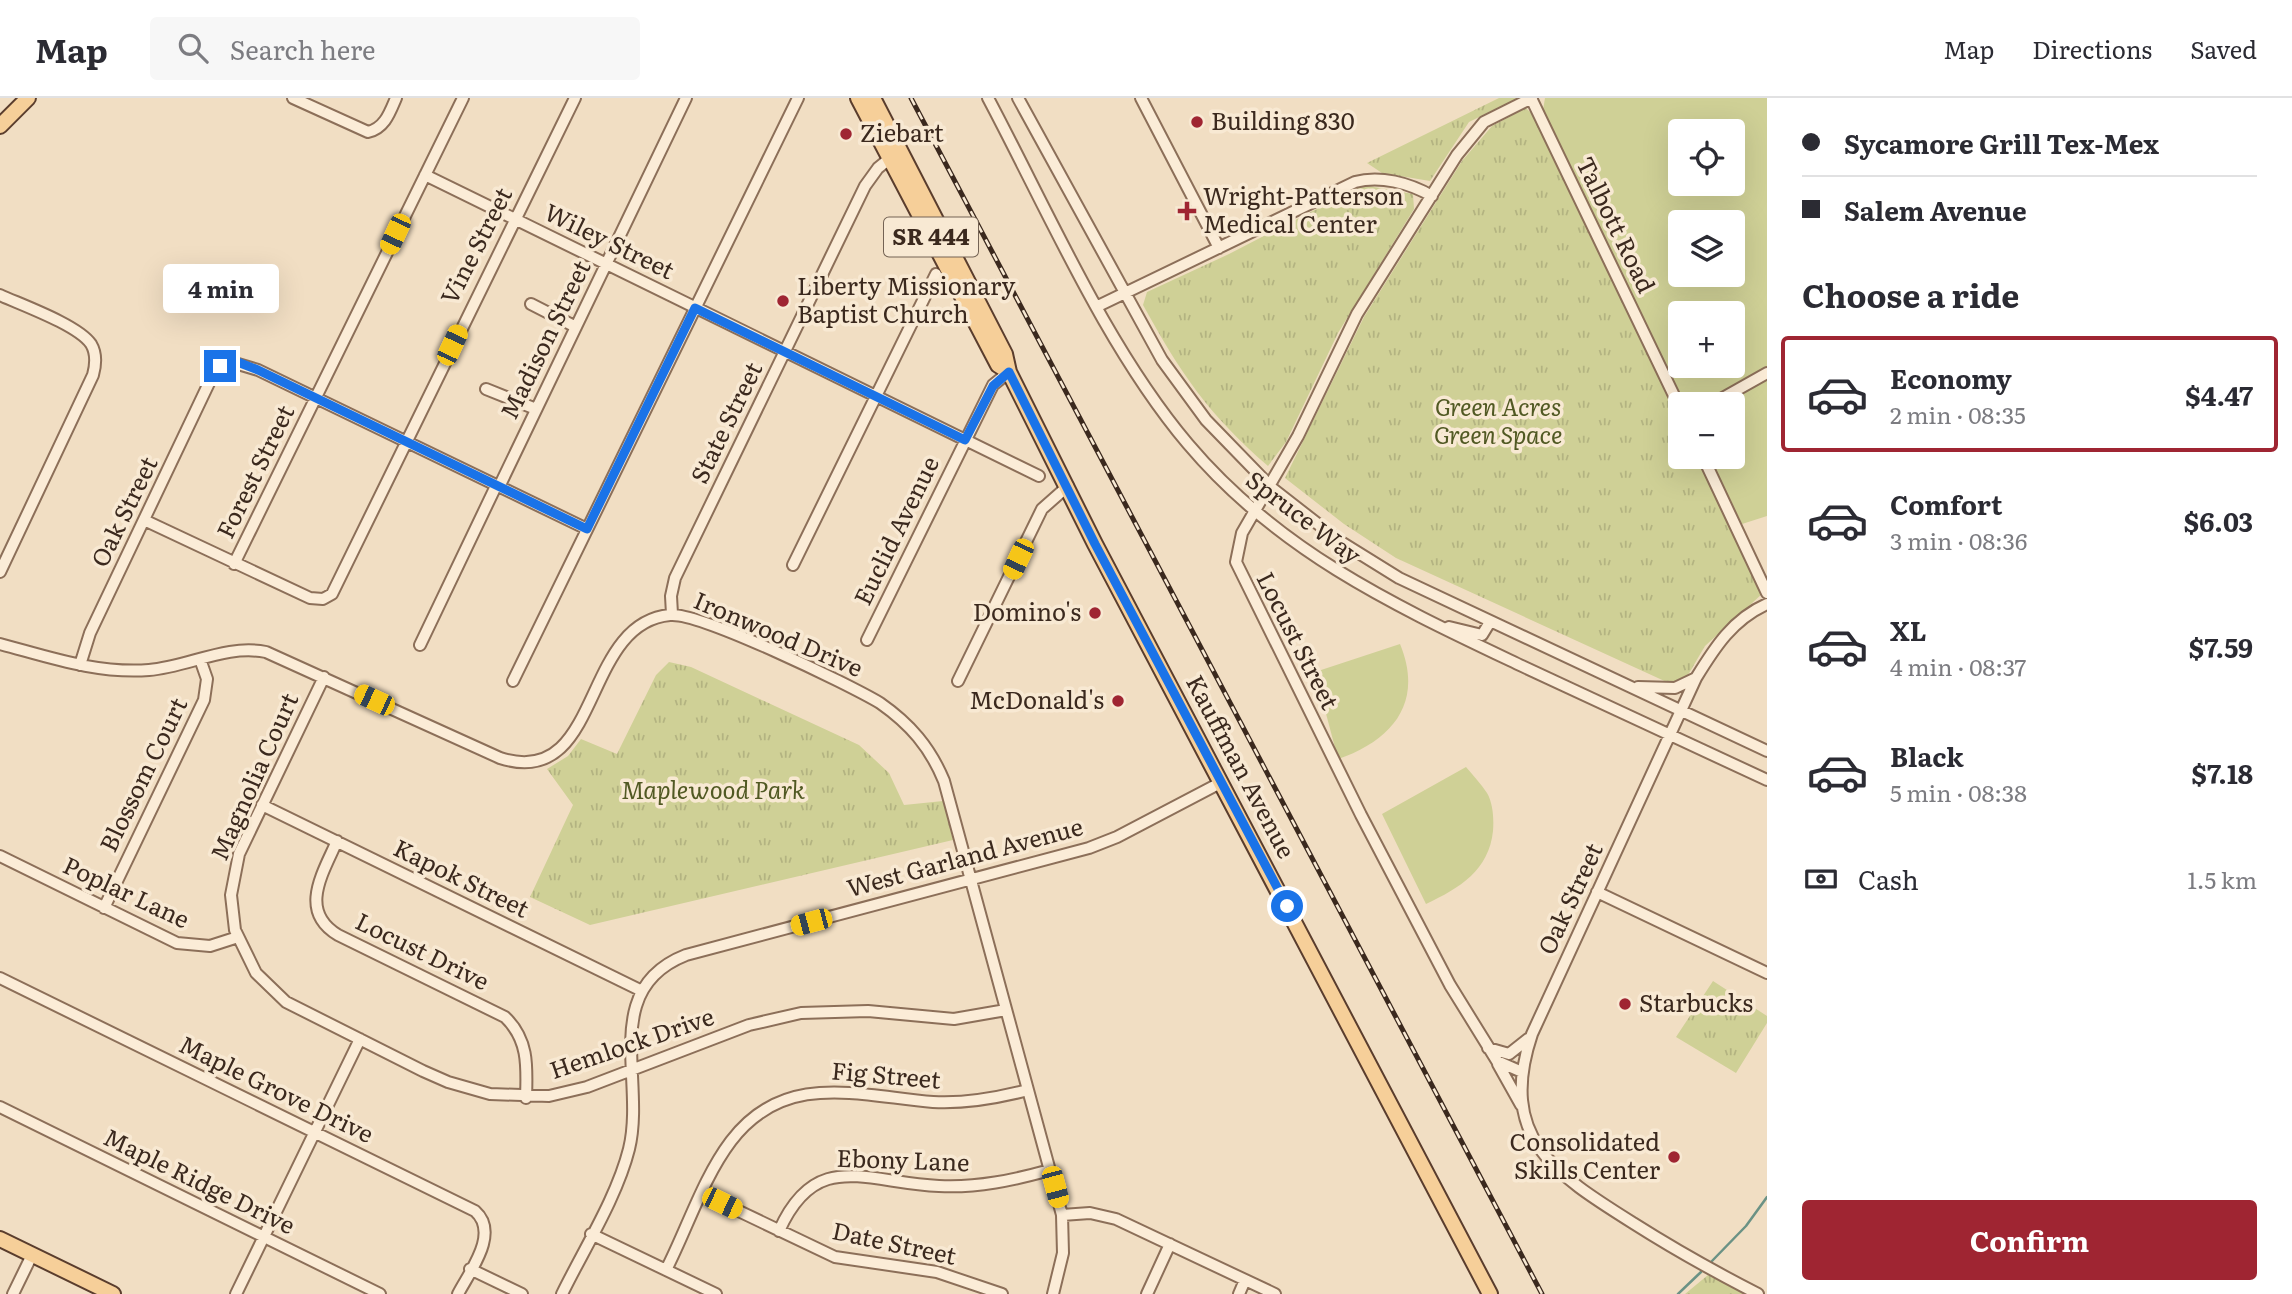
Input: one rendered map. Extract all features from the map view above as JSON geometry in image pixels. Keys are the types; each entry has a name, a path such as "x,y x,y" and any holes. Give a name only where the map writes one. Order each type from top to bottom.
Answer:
{"main road":[{"path":"0,126 28,98"},
{"name":"Kauffman Avenue","path":"858,98 895,155 999,342 1009,372 1490,1294"},
{"name":"Kauffman Avenue","path":"873,98 895,155"},
{"path":"0,1239 113,1294"}],"street":[{"path":"293,98 363,131 373,131 384,122 396,98"},
{"name":"Forest Street","path":"234,564 463,98"},
{"name":"Vine Street","path":"234,564 310,598 323,599 334,590 575,98"},
{"name":"Madison Street","path":"420,645 686,98"},
{"path":"513,681 798,98"},
{"name":"Spruce Way","path":"988,98 1139,378 1176,429 1254,511 1342,576 1439,626 1767,780"},
{"name":"Spruce Way","path":"1018,98 1162,360 1193,404 1228,446 1309,520 1399,578 1767,751"},
{"path":"1142,98 1219,248"},
{"name":"Locust Street","path":"1524,1110 1450,985 1404,899 1239,573 1236,562 1238,544 1254,511 1298,436 1357,314 1472,133 1484,122 1531,98"},
{"name":"Talbott Road","path":"1531,98 1672,392"},
{"name":"State Street","path":"672,614 671,596 675,578 865,186 895,155"},
{"name":"Wiley Street","path":"425,175 1039,476"},
{"path":"1098,306 1366,179 1418,188 1432,196"},
{"path":"793,565 936,274"},
{"path":"0,295 80,333 92,345 96,359 93,375 0,572"},
{"path":"531,304 576,327"},
{"name":"Oak Street","path":"80,665 90,633 220,366 235,361 316,397"},
{"name":"Euclid Avenue","path":"867,640 993,386 1009,372"},
{"path":"1733,392 1767,373"},
{"path":"486,389 536,409"},
{"path":"316,397 587,529"},
{"path":"1709,469 1767,593"},
{"path":"958,681 1042,509 1068,486"},
{"path":"144,520 234,564"},
{"name":"Oak Street","path":"1524,1110 1522,1072 1532,1034 1696,678 1728,631 1744,617 1767,604"},
{"name":"Ironwood Drive","path":"0,644 80,665 113,670 150,670 237,650 256,650 324,677 500,758 531,762 554,754 571,738 615,650 626,636 647,621 672,614 699,618 869,697 899,716 920,738 939,769 1062,1215 1063,1252 1053,1294"},
{"path":"1439,626 1455,627 1482,635 1490,622"},
{"name":"Blossom Court","path":"104,908 204,700 207,679 200,659"},
{"name":"Magnolia Court","path":"237,937 232,913 232,882 241,848 324,677"},
{"path":"1632,687 1675,688 1696,678"},
{"name":"West Garland Avenue","path":"562,1294 619,1178 629,1149 634,1106 631,1023 642,991 662,969 686,955 1105,842 1222,782"},
{"name":"Kapok Street","path":"262,804 642,991"},
{"name":"Locust Drive","path":"337,841 315,892 316,905 323,922 338,935 505,1017 519,1035 525,1052 526,1098"},
{"name":"Poplar Lane","path":"0,856 185,945 210,946 237,937"},
{"path":"1597,892 1767,973"},
{"name":"Hemlock Drive","path":"237,937 256,973 277,995 295,1007 448,1082 490,1094 526,1098 571,1092 749,1026 801,1013 856,1011 954,1019 1006,1010"},
{"name":"Maple Grove Drive","path":"0,978 475,1211 483,1220 486,1232 470,1269"},
{"path":"1488,1048 1508,1054 1532,1034"},
{"path":"236,1294 360,1039"},
{"path":"1497,1061 1522,1072"},
{"name":"Fig Street","path":"666,1270 722,1155 736,1135 763,1111 790,1098 835,1091 954,1102 1028,1090"},
{"name":"Maple Ridge Drive","path":"0,1107 380,1294"},
{"path":"1524,1110 1536,1142 1564,1179 1673,1248 1758,1294"},
{"name":"Ebony Lane","path":"779,1231 789,1208 802,1192 829,1177 847,1176 956,1186 1003,1182 1050,1170"},
{"name":"Date Street","path":"703,1194 843,1259 937,1272 1002,1294"},
{"path":"1062,1215 1102,1215 1276,1294"},
{"path":"592,1234 716,1294"},
{"path":"1147,1294 1170,1244"},
{"path":"13,1294 32,1255"},
{"path":"458,1294 470,1269 522,1294"},
{"path":"1239,1294 1245,1280"}],"green space":[{"path":"1499,98 1518,98 1469,122 1430,181 1382,173 1367,163"},
{"path":"1545,98 1767,98 1767,516 1742,524 1715,469 1745,469 1745,392 1678,392 1672,378 1745,378 1745,301 1668,301 1668,371 1543,110"},
{"name":"Green Acres Green Space","path":"1526,108 1534,116 1668,394 1668,469 1704,469 1762,594 1705,646 1685,680 1671,684 1396,558 1344,524 1285,478 1364,317 1462,161 1492,126"},
{"path":"1363,185 1413,194 1414,209 1338,333 1286,442 1268,466 1228,429 1183,373 1143,305 1147,292 1229,254"},
{"path":"1400,644 1408,684 1399,716 1388,730 1374,741 1338,759 1315,672"},
{"name":"Maplewood Park","path":"669,662 691,667 859,745 889,773 904,805 943,801 953,840 590,925 530,897 573,805 547,769 568,756 581,739 617,754 656,675"},
{"path":"1466,767 1491,801 1493,831 1490,845 1486,857 1471,876 1426,904 1382,814"},
{"path":"1713,981 1767,1016 1767,1023 1736,1073 1676,1037"},
{"path":"1708,1275 1746,1294 1685,1294"}],"waterway":[{"path":"1711,1262 1746,1226 1767,1197"},
{"path":"1678,1294 1701,1272"}],"railway":[{"path":"911,98 1542,1294"}],"place":[{"name":"Building 830","path":"1197,122"},
{"name":"Ziebart","path":"846,134"},
{"name":"Wright-Patterson Medical Center","path":"1187,211"},
{"name":"Liberty Missionary Baptist Church","path":"783,301"},
{"name":"Domino's","path":"1095,613"},
{"name":"McDonald's","path":"1118,701"},
{"name":"Starbucks","path":"1625,1004"},
{"name":"Consolidated Skills Center","path":"1674,1157"}],"route":[{"path":"220,366 228,361 235,361 258,370 587,529 695,308 965,440 993,386 1009,372 1095,544 1287,906"}]}
